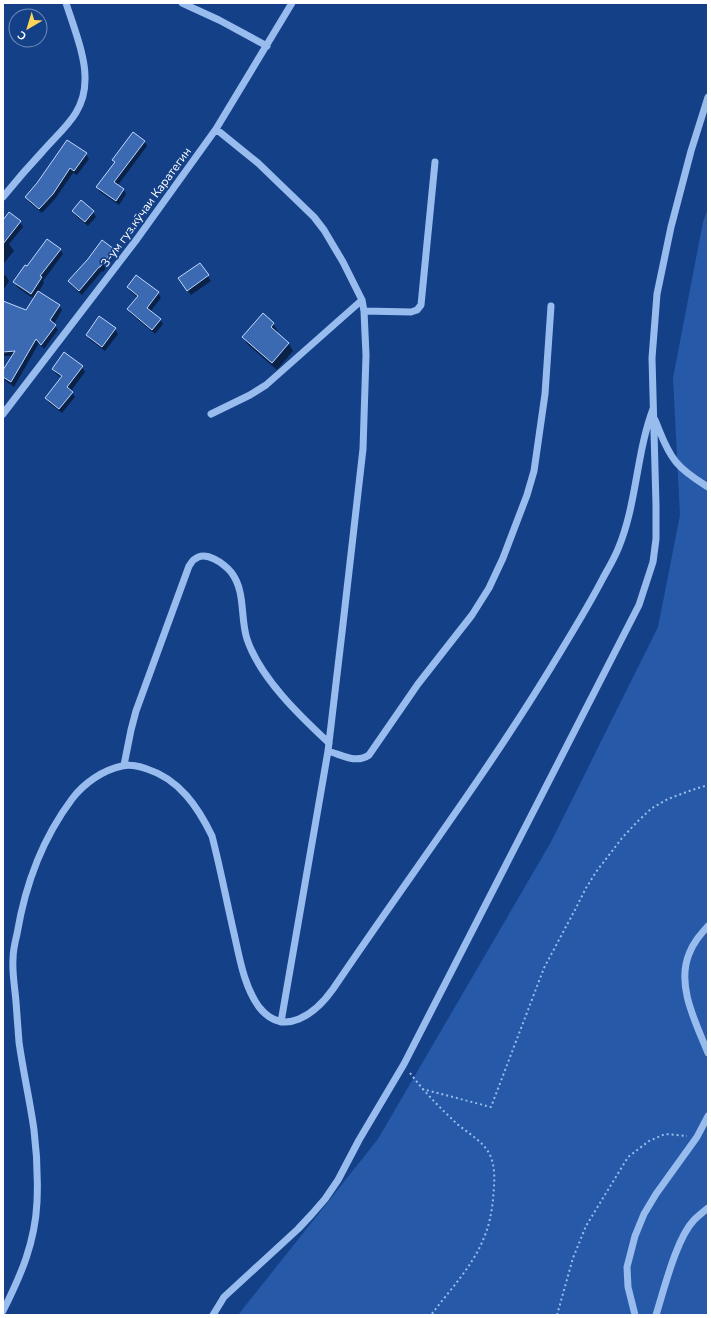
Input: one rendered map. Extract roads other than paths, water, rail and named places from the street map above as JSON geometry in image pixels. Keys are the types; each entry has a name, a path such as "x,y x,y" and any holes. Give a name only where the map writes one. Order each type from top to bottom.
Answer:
{"street":[{"path":"3,197 46,147 68,125 77,112 83,98 85,79 81,54 66,3"},
{"path":"182,3 219,20 267,46"},
{"name":"3-ум гуз.кӯчаи Каратегин","path":"3,414 137,239 216,129 292,3"},
{"path":"213,1315 224,1297 298,1228 325,1200 338,1180 359,1140 404,1064 639,604 653,562 656,539 652,358 657,294 692,151 708,98"},
{"path":"216,129 258,162 314,217 324,230 343,262 362,300 364,311 366,356 362,449 329,747 282,1022"},
{"path":"364,311 411,312 417,310 421,305 435,162"},
{"path":"211,414 250,395 266,385 362,300"},
{"path":"124,765 131,730 143,691 189,566 194,559 199,556 206,556 220,561 233,575 240,591 245,632 253,652 265,673 278,691 329,747 355,760 363,760 369,755 418,684 472,615 489,588 503,558 527,495 534,471 545,394 551,306"},
{"path":"3,1311 26,1262 33,1235 37,1205 37,1170 34,1132 19,1041 13,959 21,911 38,855 63,811 76,794 91,781 105,772 124,765 138,766 149,769 168,778 180,787 205,822 212,836 238,952 251,993 265,1013 282,1022 300,1019 314,1010 329,995 478,782 530,703 576,626 618,550 630,514 645,432 653,408"},
{"path":"653,416 669,451 676,462 684,471 708,487"},
{"path":"708,926 697,939 688,954 685,969 685,986 693,1015 708,1053"},
{"path":"635,1315 628,1287 627,1266 635,1236 644,1214 656,1194 697,1137 708,1116"},
{"path":"656,1315 675,1256 684,1236 693,1220 708,1208"}]}
